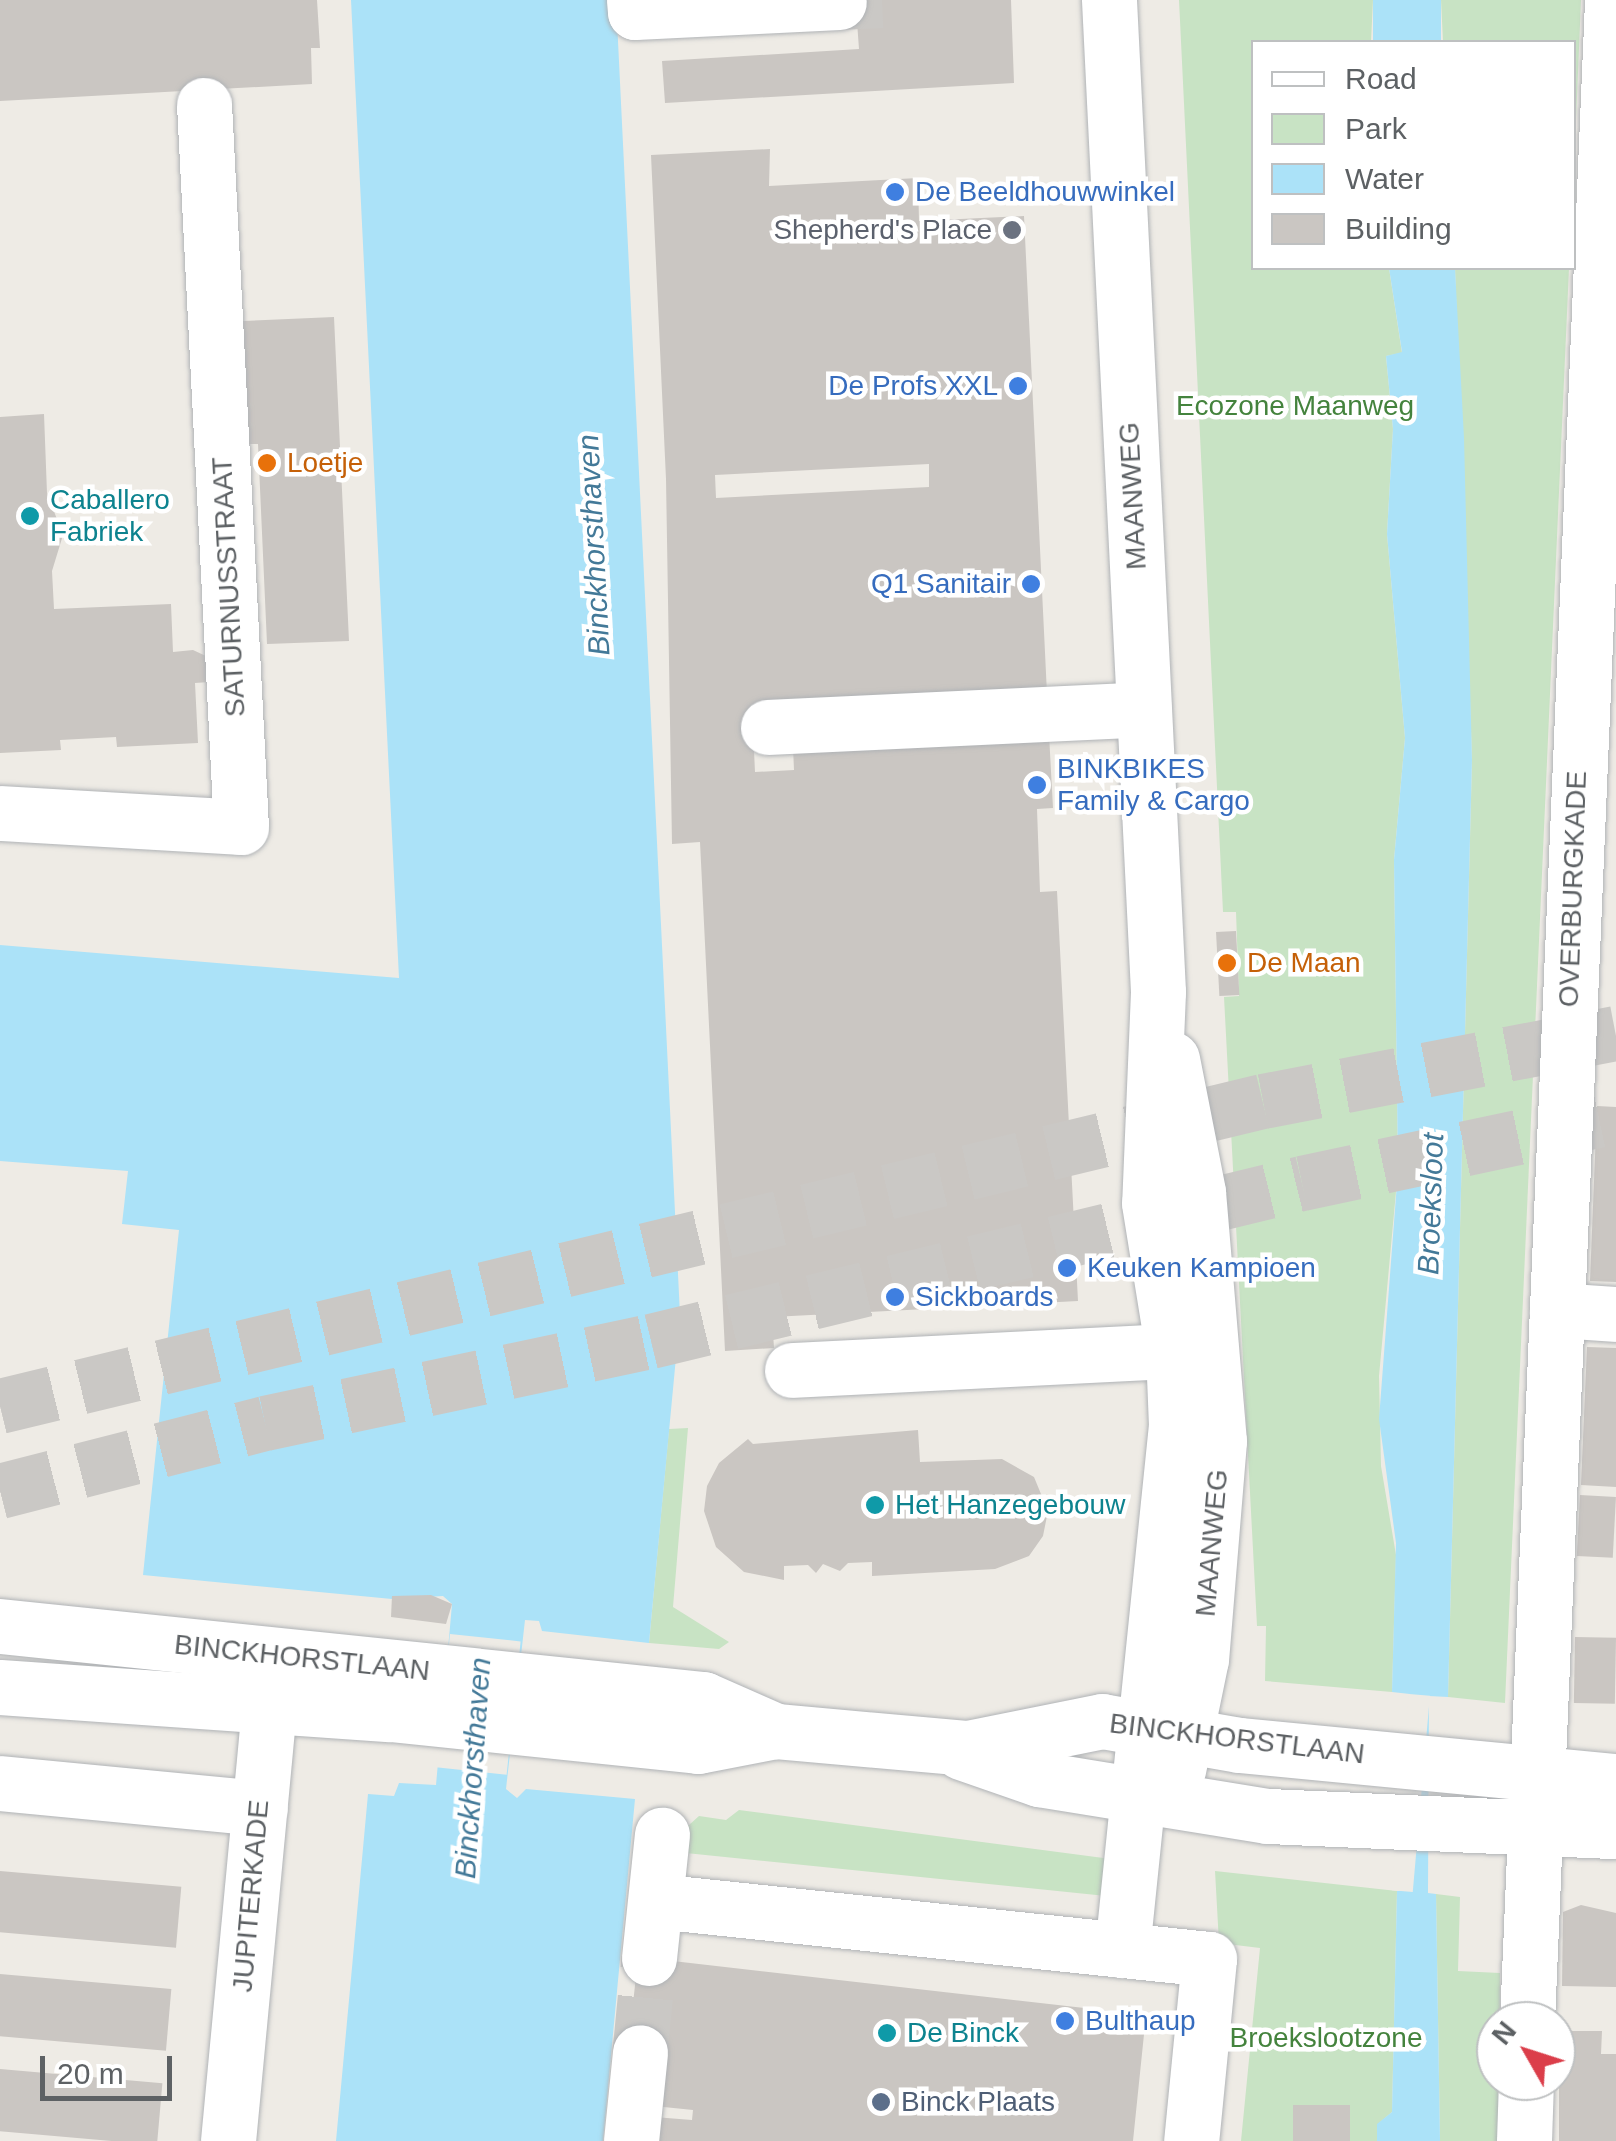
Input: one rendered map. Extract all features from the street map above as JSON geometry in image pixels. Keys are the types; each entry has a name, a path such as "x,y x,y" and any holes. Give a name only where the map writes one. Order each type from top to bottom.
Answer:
{"street":[{"path":"634,0 634,12 839,2"},
{"name":"MAANWEG","path":"1109,0 1158,992 1193,1158 1193,1350 1201,1660 1165,1731 1157,1800"},
{"name":"OVERBURGKADE","path":"1528,2001 1557,1310 1595,860 1612,0"},
{"name":"SATURNUSSTRAAT","path":"0,813 241,827 204,105"},
{"path":"768,727 1144,709"},
{"path":"1557,1310 1616,1314"},
{"path":"792,1370 1193,1350"},
{"name":"BINCKHORSTLAAN","path":"0,1626 444,1697 514,1704 698,1746 776,1731 944,1748 1002,1743 1076,1722 1419,1761 1616,1831"},
{"name":"BINCKHORSTLAAN","path":"0,1687 269,1710 444,1697"},
{"name":"JUPITERKADE","path":"228,2141 269,1710"},
{"name":"BINCKHORSTLAAN","path":"944,1748 1040,1779 1157,1800 1419,1826 1533,1804 1616,1780"},
{"path":"0,1783 260,1808"},
{"path":"1157,1800 1163,1954 1191,2141"},
{"path":"650,1958 670,1902 662,1835"},
{"path":"670,1902 1163,1954"},
{"path":"631,2141 640,2052"},
{"path":"1524,2141 1525,2101"}],"green space":[{"name":"Ecozone Maanweg","path":"1179,0 1373,0 1371,40 1251,40 1251,270 1389,270 1402,353 1386,356 1393,429 1387,534 1405,738 1394,860 1398,1170 1379,1376 1381,1466 1396,1555 1392,1692 1265,1681 1266,1626 1257,1626 1224,997 1239,996 1236,912 1223,912"},
{"path":"1441,0 1581,0 1576,121 1576,40 1443,40"},
{"path":"1455,270 1569,270 1505,1703 1448,1697 1472,760"},
{"path":"688,1428 673,1607 729,1642 719,1649 649,1643 669,1429"},
{"path":"739,1810 1111,1859 1106,1896 676,1852 679,1834 699,1816 726,1820"},
{"name":"Broekslootzone","path":"1215,1871 1397,1891 1392,2112 1378,2124 1377,2141 1350,2141 1349,2105 1294,2105 1293,2141 1241,2141 1260,1948 1219,1943"},
{"path":"1436,1894 1460,1897 1458,1971 1500,1973 1500,2001 1476,2001 1476,2101 1499,2101 1499,2141 1440,2141"}],"water":[{"name":"Binckhorsthaven","path":"351,0 616,0 680,1315 649,1643 542,1631 539,1621 525,1620 506,1789 517,1798 526,1789 635,1799 603,2141 336,2141 368,1794 394,1796 399,1783 436,1785 452,1604 443,1596 392,1599 143,1575 179,1230 122,1224 128,1171 0,1161 0,945 399,978"},
{"path":"1373,0 1441,0 1441,40 1373,40"},
{"name":"Broeksloot","path":"1389,270 1455,270 1464,438 1472,760 1448,1697 1429,1696 1428,1893 1436,1894 1440,2141 1377,2141 1377,2124 1392,2112 1397,1891 1410,1891 1410,1694 1392,1692 1396,1543 1379,1419 1398,1170 1394,860 1405,738 1387,534 1393,429 1386,356 1402,352"}],"pier":[{"path":"450,1634 521,1641 507,1775 436,1767"},
{"path":"1409,1694 1430,1696 1413,1892 1392,1890"}],"building":[{"path":"0,0 317,0 320,48 311,48 312,84 0,101"},
{"path":"839,0 1011,0 1014,83 665,103 662,61 859,49 856,8"},
{"path":"770,149 769,186 918,178 919,221 1024,216 1047,694 752,708 755,772 794,770 793,747 1049,734 1053,808 1037,809 1040,892 1057,891 1078,1301 772,1317 774,1348 725,1351 700,842 672,844 666,479 651,155","holes":["929,464 929,487 716,498 715,475"]},
{"path":"334,317 349,641 267,644 258,444 249,444 243,321"},
{"path":"44,414 47,493 63,535 52,571 54,609 171,604 173,652 193,650 208,657 209,682 195,683 198,743 117,747 116,737 60,740 61,750 0,753 0,417"},
{"path":"1236,931 1239,995 1219,996 1216,932"},
{"path":"1597,1106 1616,1107 1616,1282 1590,1281"},
{"path":"1587,1347 1616,1348 1616,1487 1581,1485"},
{"name":"Het Hanzegebouw","path":"918,1430 920,1462 1002,1459 1034,1477 1048,1511 1043,1536 1029,1556 995,1569 872,1576 872,1562 848,1563 840,1571 823,1564 816,1573 808,1565 784,1566 784,1580 744,1572 716,1547 704,1511 707,1486 719,1463 748,1439 753,1444"},
{"path":"1580,1495 1616,1497 1613,1558 1577,1556"},
{"path":"431,1595 452,1604 446,1624 391,1617 392,1596"},
{"path":"1575,1637 1616,1638 1615,1704 1574,1703"},
{"path":"0,1871 181,1887 176,1948 0,1932"},
{"path":"1581,1905 1616,1913 1616,1987 1562,1986 1563,1912"},
{"name":"De Binck","path":"638,1957 1146,2015 1133,2141 652,2141 654,2117 692,2120 693,2110 654,2106 628,2051"},
{"path":"0,1974 171,1989 166,2051 0,2036"},
{"path":"1576,2031 1602,2031 1601,2054 1616,2054 1616,2141 1559,2141 1559,2101 1576,2101"},
{"path":"0,2069 162,2083 157,2141 0,2131"},
{"path":"1293,2105 1350,2105 1350,2141 1293,2141"}],"tunnel":[{"path":"839,2 882,0"},
{"path":"0,1406 1263,1101 1616,1033"},
{"path":"0,1491 265,1423 651,1341 1302,1183 1616,1116"},
{"path":"640,2052 649,1958"}],"place":[{"name":"De Beeldhouwwinkel","path":"895,192"},
{"name":"Shepherd's Place","path":"1012,230"},
{"name":"De Profs XXL","path":"1018,386"},
{"name":"Loetje","path":"267,463"},
{"name":"Caballero Fabriek","path":"30,516"},
{"name":"Q1 Sanitair","path":"1031,584"},
{"name":"BINKBIKES Family & Cargo","path":"1037,785"},
{"name":"De Maan","path":"1227,963"},
{"name":"Keuken Kampioen","path":"1067,1268"},
{"name":"Sickboards","path":"895,1297"},
{"name":"Het Hanzegebouw","path":"875,1505"},
{"name":"Bulthaup","path":"1065,2021"},
{"name":"De Binck","path":"887,2033"},
{"name":"Binck Plaats","path":"881,2102"}]}
